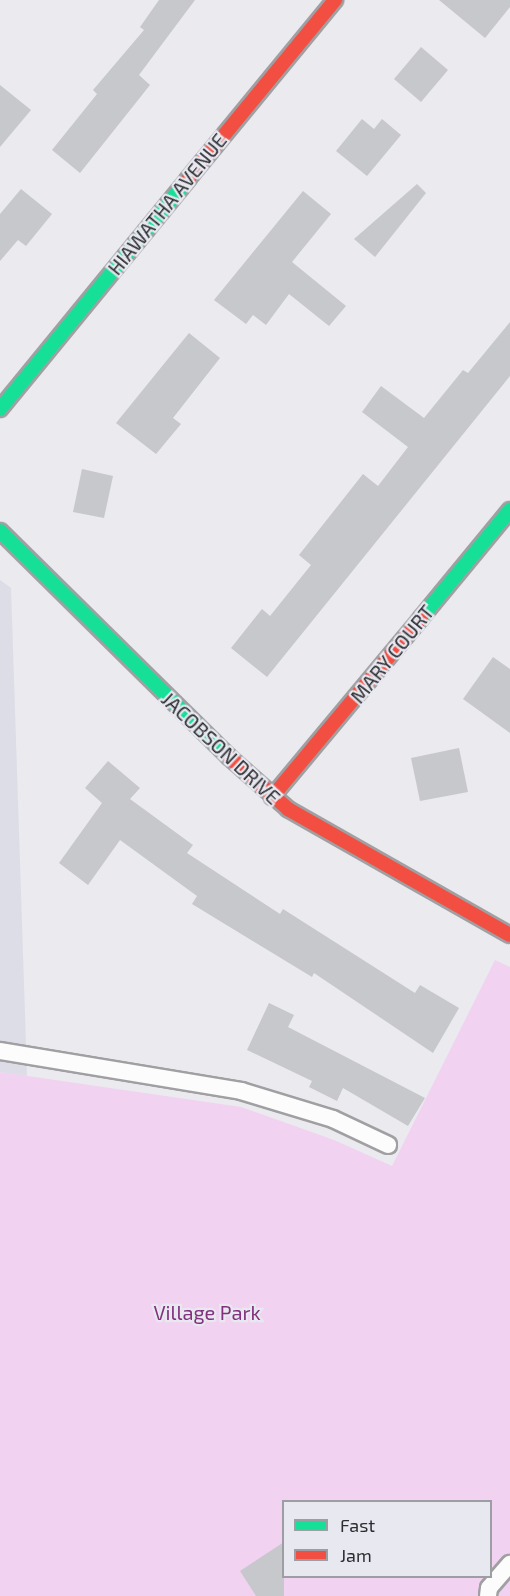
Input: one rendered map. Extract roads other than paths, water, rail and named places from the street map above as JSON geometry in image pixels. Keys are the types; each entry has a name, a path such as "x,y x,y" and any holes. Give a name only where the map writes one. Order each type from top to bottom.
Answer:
{"street":[{"name":"HIAWATHA AVENUE","path":"0,409 335,0"},
{"name":"MARY COURT","path":"273,797 510,510"},
{"name":"JACOBSON DRIVE","path":"0,531 273,797 510,935"}],"lane":[{"path":"0,1051 241,1091 333,1119 388,1145"},
{"path":"488,1596 489,1588 510,1564"}],"park label":[{"name":"Village Park","path":"207,1312"}]}
